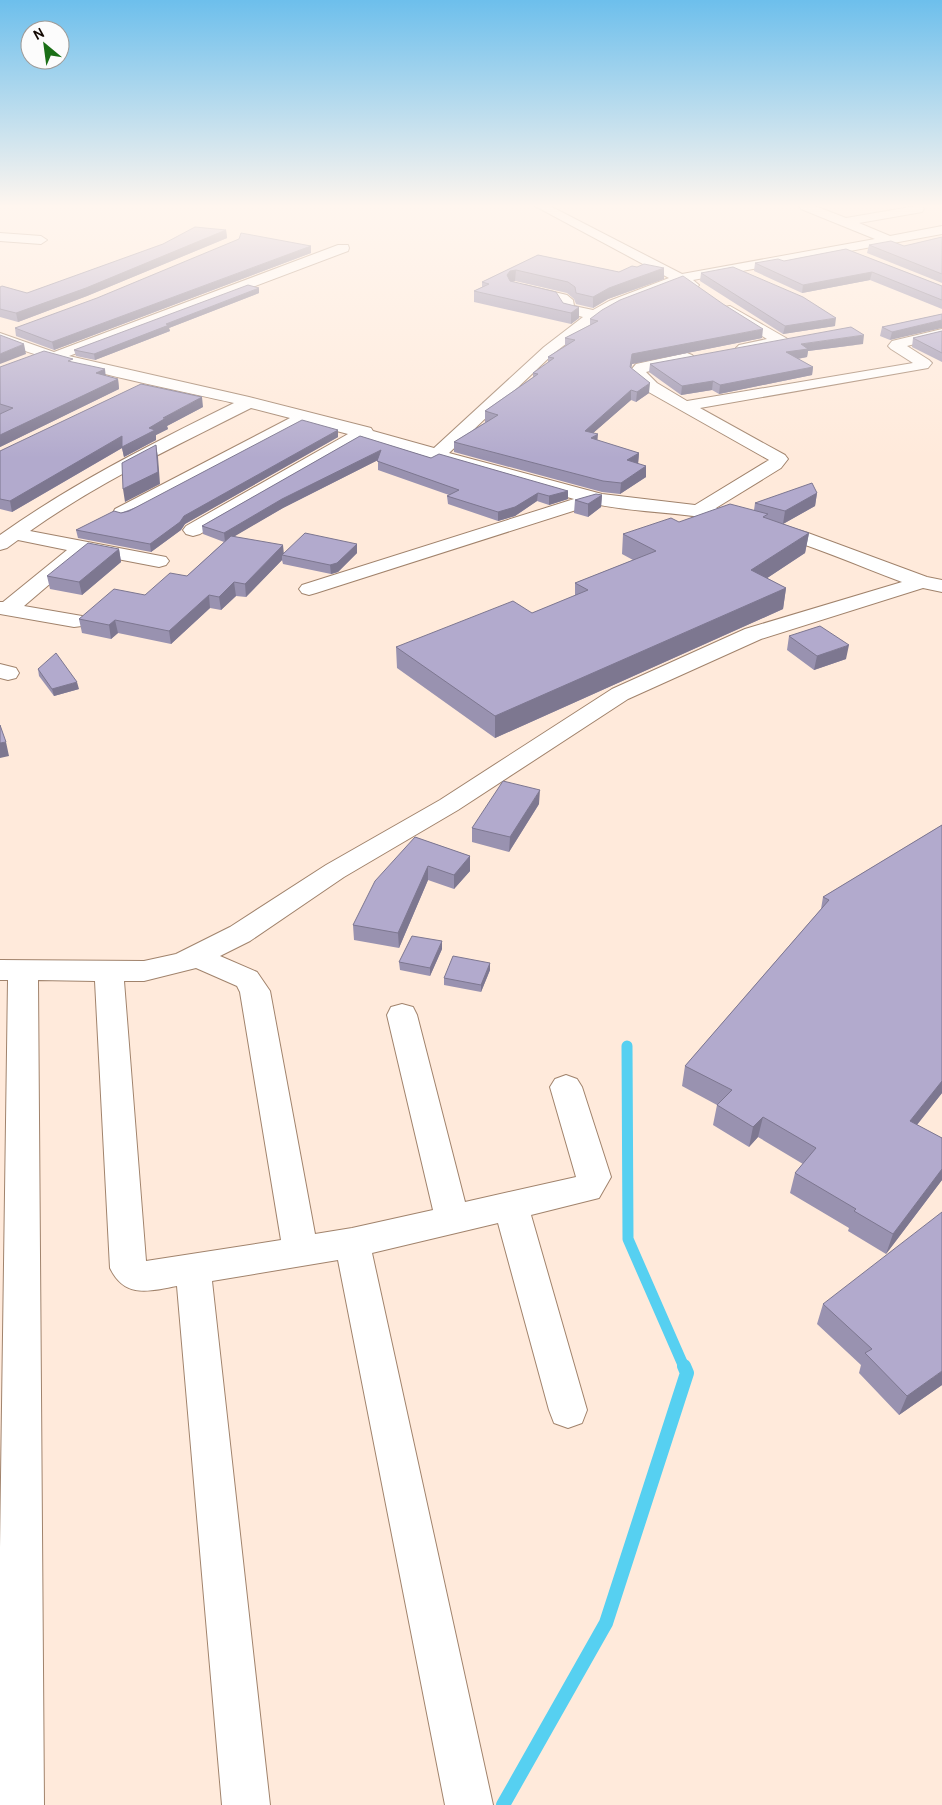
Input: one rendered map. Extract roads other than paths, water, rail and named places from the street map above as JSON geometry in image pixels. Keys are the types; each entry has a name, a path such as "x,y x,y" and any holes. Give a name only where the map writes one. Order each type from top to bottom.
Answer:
{"street":[{"path":"27,361 50,355 227,290"},
{"path":"529,290 562,298 566,300 568,309 595,315"},
{"path":"438,454 549,350 595,315 614,304 651,290"},
{"path":"700,290 705,294"},
{"path":"720,304 781,341"},
{"path":"684,406 916,367 923,365 924,362 901,350 896,346 897,344 942,333"},
{"path":"5,334 50,355 249,402 365,432 595,498 642,506 724,515 780,529 932,584"},
{"path":"726,351 799,338"},
{"path":"698,356 642,366 638,371 639,375 655,388 684,406 779,459 775,464 698,511"},
{"path":"130,392 152,380"},
{"path":"7,539 45,512 140,457 249,402"},
{"path":"122,513 304,417"},
{"path":"193,530 365,432"},
{"path":"140,457 192,475"},
{"path":"309,589 595,498"},
{"path":"7,539 81,548 159,561"},
{"path":"4,608 81,548"},
{"path":"20,1805 10,1712 11,983 110,971 144,971 184,962 196,957 240,934 335,871 450,805 620,694 753,634 932,584"},
{"path":"4,608 74,622"},
{"path":"196,957 247,979 255,991 300,1251"},
{"path":"110,971 128,1268 141,1277 352,1243 587,1188 594,1177 566,1087"},
{"path":"402,1015 452,1219"},
{"path":"511,1206 568,1410"},
{"path":"352,1243 469,1805"},
{"path":"193,1268 246,1805"}],"waterway":[{"path":"627,1046 628,1239 684,1367"},
{"path":"503,1805 606,1623 687,1373 684,1366"}]}
